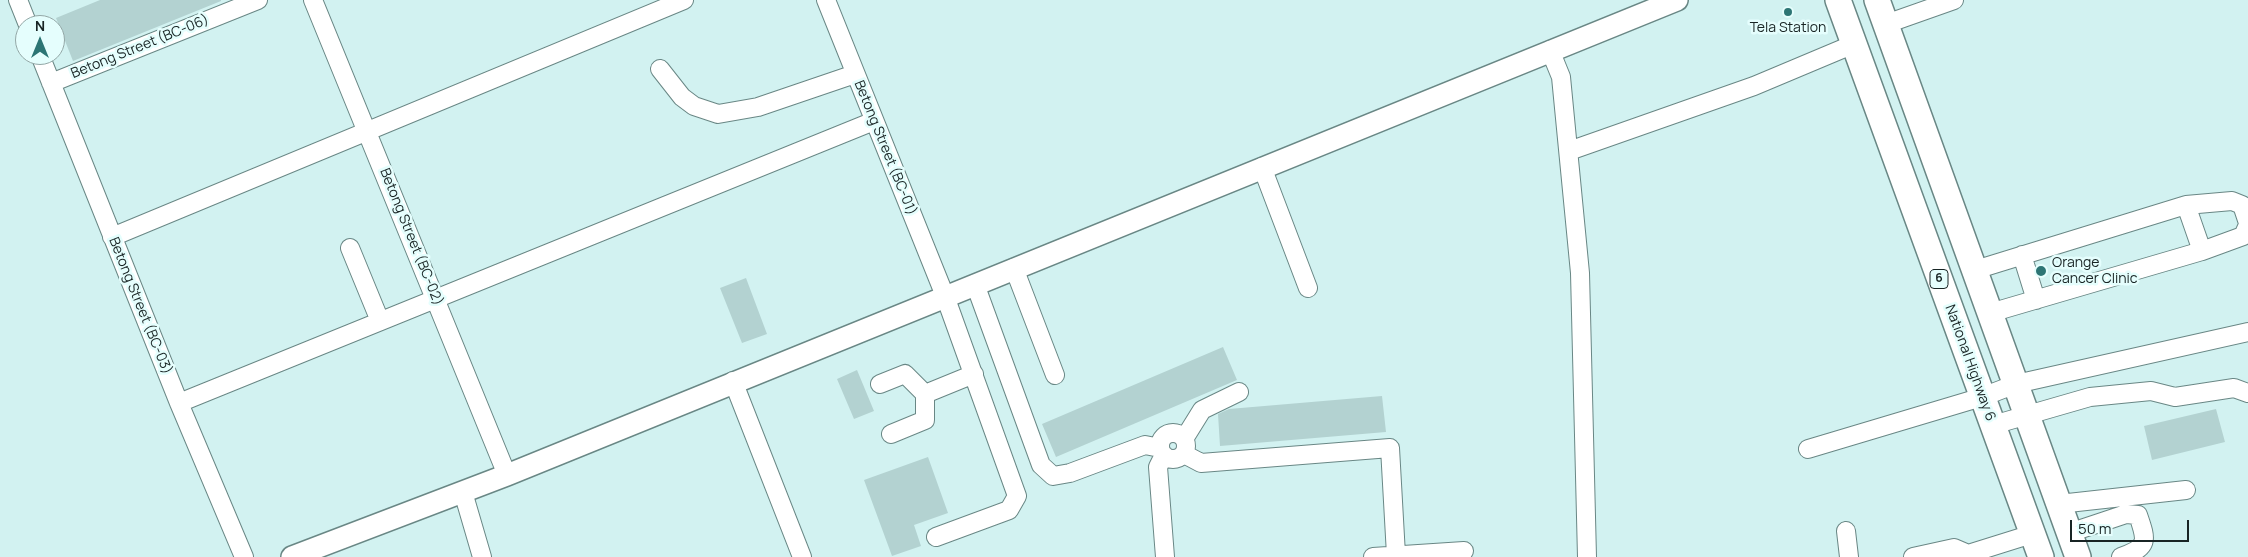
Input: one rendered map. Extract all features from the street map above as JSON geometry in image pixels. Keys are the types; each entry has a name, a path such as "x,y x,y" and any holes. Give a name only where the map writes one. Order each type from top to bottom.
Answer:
{"highway":[{"name":"National Highway 6","path":"1838,0 2041,557"},
{"path":"1877,0 2078,557"}],"main road":[{"path":"292,557 506,475 1677,0"}],"street":[{"path":"18,0 24,15"},
{"name":"Betong Street (BC-06)","path":"51,83 258,0"},
{"name":"Betong Street (BC-02)","path":"313,0 436,298 506,475"},
{"path":"112,237 684,0"},
{"name":"Betong Street (BC-01)","path":"826,0 945,296 1017,496 1009,510 936,537"},
{"path":"1886,24 1954,0"},
{"path":"1569,151 1754,86 1854,44"},
{"path":"1550,50 1561,77 1580,273 1587,557"},
{"name":"Betong Street (BC-03)","path":"44,65 179,403 244,557"},
{"path":"660,69 682,97 694,106 718,114 758,107 855,74"},
{"path":"179,403 874,121"},
{"path":"1262,167 1308,288"},
{"path":"1975,270 2186,205 2232,201 2242,205 2248,224 2243,236 2202,251 1990,313"},
{"path":"2186,205 2202,251"},
{"path":"350,248 380,321"},
{"path":"2022,256 2036,300"},
{"path":"1014,268 1054,375"},
{"path":"975,284 1041,465 1053,476 1070,472 1145,444 1175,459 1184,446 1202,410 1239,392"},
{"path":"1808,449 1982,397 2016,384 2248,332"},
{"path":"880,384 905,374 925,394 925,420 890,434"},
{"path":"925,394 974,374"},
{"path":"734,381 802,557"},
{"path":"1992,425 2099,396 2151,391 2175,397 2234,388 2248,393"},
{"path":"1184,446 1202,463 1390,448 1396,555"},
{"path":"1162,451 1158,467 1165,557"},
{"path":"2059,504 2186,490"},
{"path":"463,492 482,557"},
{"path":"2070,533 2126,514 2138,515 2145,537 2144,544 2139,551 2122,557"},
{"path":"1846,531 1849,557"},
{"path":"1913,557 1954,548 1968,554 2032,534"},
{"path":"1373,557 1464,551"}],"building":[{"path":"100,0 221,0 73,61 65,41 65,15 63,15"},
{"path":"746,278 767,334 742,343 720,288"},
{"path":"1223,347 1237,380 1056,457 1042,424"},
{"path":"857,370 874,411 854,419 837,379"},
{"path":"1382,396 1386,432 1220,446 1218,414 1229,409"},
{"path":"2216,409 2225,442 2152,460 2144,426"},
{"path":"928,457 948,513 914,525 921,546 892,556 864,480"}],"place":[{"name":"Tela Station","path":"1788,12"},
{"name":"Orange Cancer Clinic","path":"2041,271"}]}
